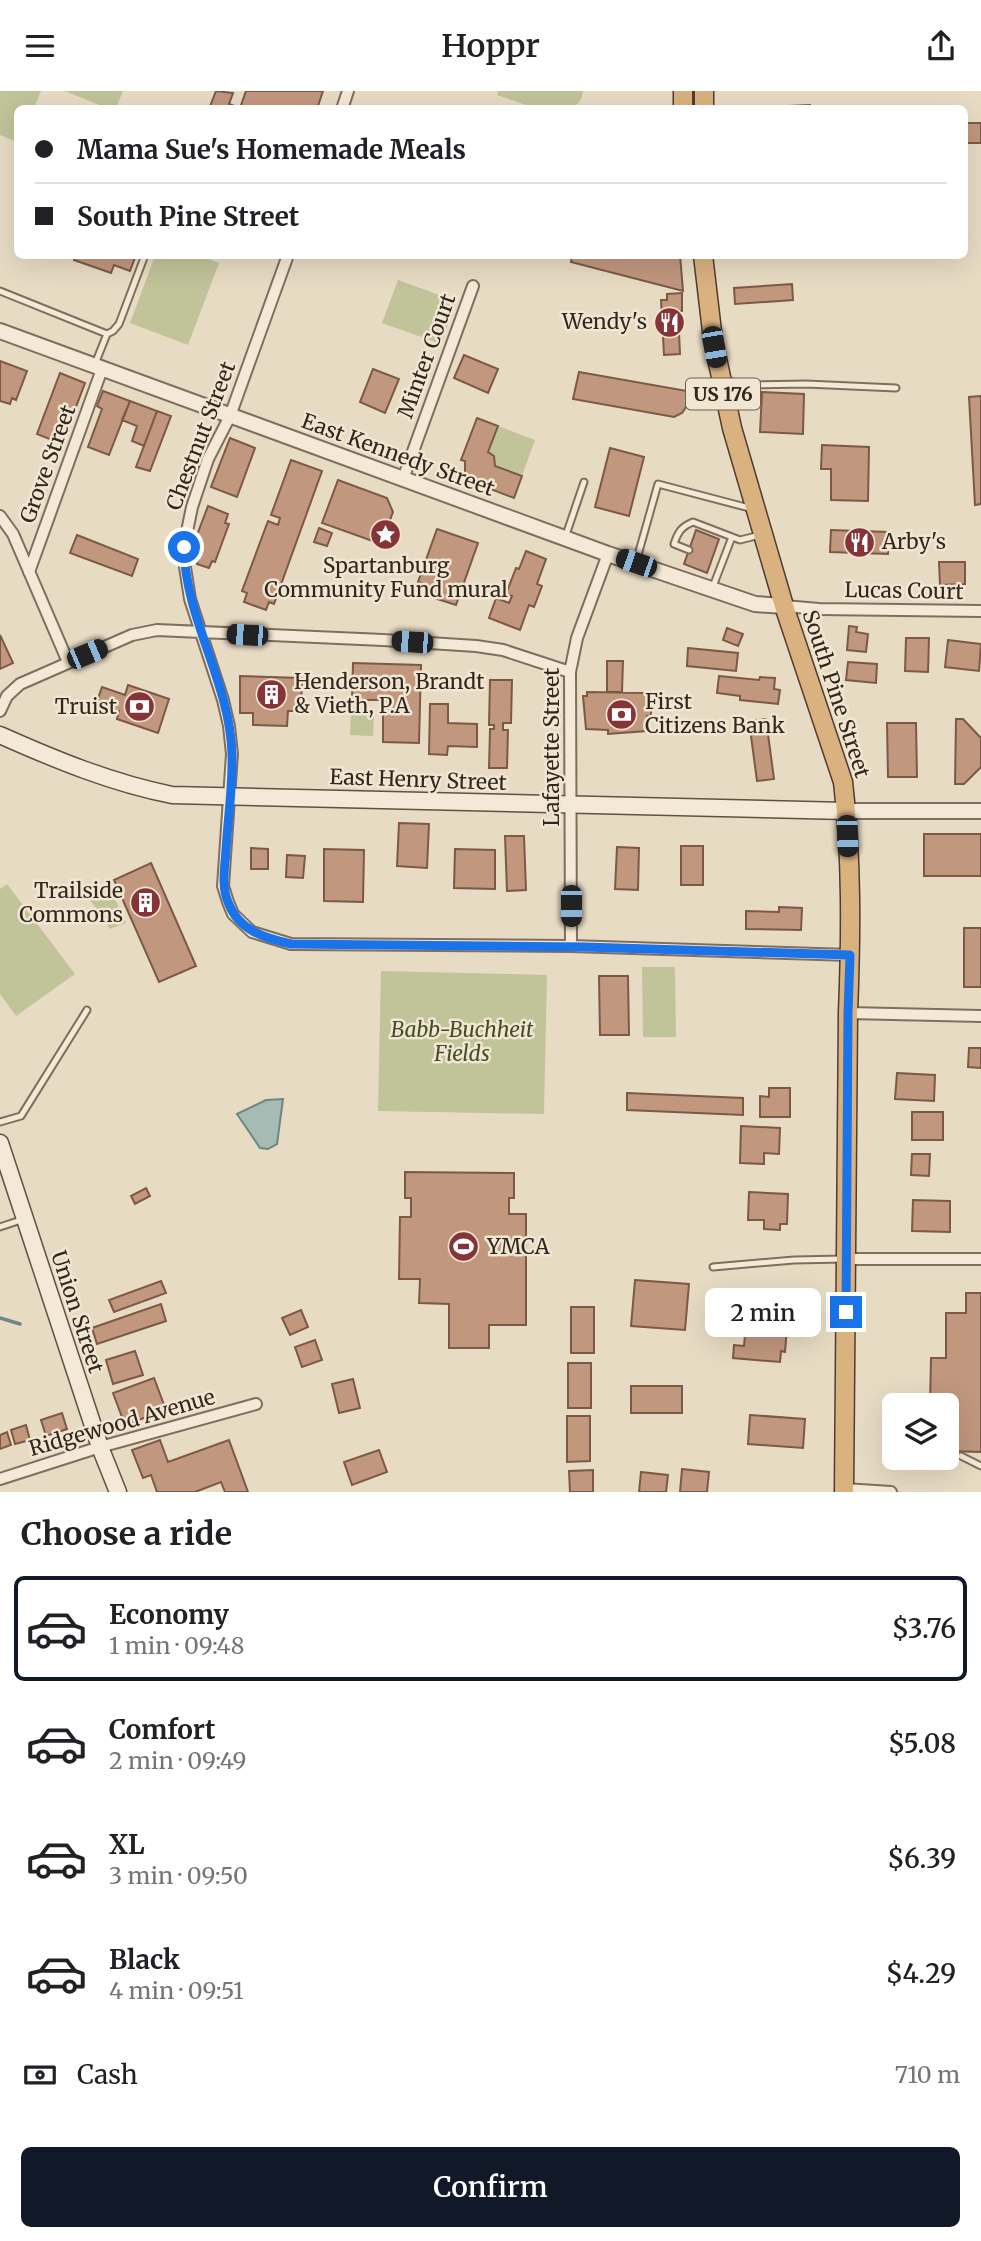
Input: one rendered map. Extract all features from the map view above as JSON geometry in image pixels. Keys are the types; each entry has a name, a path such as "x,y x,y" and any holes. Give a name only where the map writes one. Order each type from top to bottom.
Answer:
{"highway":[{"name":"South Pine Street","path":"704,259 720,378 784,606 843,782 850,955 844,1491"}],"main road":[{"name":"East Henry Street","path":"0,735 87,771 172,795 846,811"},
{"name":"Union Street","path":"0,1143 6,1181 24,1219 100,1447 118,1492"}],"street":[{"name":"Chestnut Street","path":"287,259 230,416 208,459 192,506 186,536 187,587 229,726 232,754 223,886 228,902 242,924 252,932 291,944 571,946 850,955"},
{"name":"Minter Court","path":"403,479 473,286"},
{"name":"East Kennedy Street","path":"0,331 608,554 755,604 784,606"},
{"name":"Grove Street","path":"29,572 99,367"},
{"path":"0,516 13,534 68,662"},
{"name":"Lafayette Street","path":"571,946 570,672 577,638 608,554"},
{"name":"Lucas Court","path":"784,606 819,609 981,611"},
{"path":"0,711 13,689 68,662 145,631 476,646 503,650 570,672"},
{"path":"846,811 981,811"},
{"path":"848,1013 981,1016"},
{"path":"847,1259 981,1259"},
{"name":"Ridgewood Avenue","path":"0,1479 100,1447 256,1404"},
{"path":"844,1491 891,1492"}],"lane":[{"path":"0,291 107,334 119,324 143,259"},
{"path":"99,367 107,334"},
{"path":"720,378 743,385 806,384 896,388"},
{"path":"565,538 584,482"},
{"path":"636,563 658,484 756,509"},
{"path":"689,550 674,544 678,531 693,522 740,540 763,535"},
{"path":"712,589 732,537"},
{"path":"712,559 722,563"},
{"path":"0,1122 21,1116 87,1010"},
{"path":"0,1227 24,1219"},
{"path":"713,1267 794,1260 847,1259"},
{"path":"961,1456 981,1466"}],"green space":[{"path":"0,91 41,91 35,105 14,105 14,141 0,135"},
{"path":"64,91 123,91 117,105 100,105"},
{"path":"498,91 583,91 579,102 575,105 527,105 497,95"},
{"path":"154,259 208,259 219,263 188,345 130,323"},
{"path":"398,280 456,301 441,344 382,323"},
{"path":"498,426 535,440 522,476 495,466 494,456 488,452"},
{"path":"351,708 366,709 374,717 373,736 350,735"},
{"path":"7,884 75,974 16,1016 0,994 0,889"},
{"path":"109,886 126,923 110,929 86,894"},
{"path":"642,967 675,967 676,1037 643,1037"},
{"name":"Babb-Buchheit Fields","path":"381,971 547,975 544,1114 378,1111"}],"water":[{"path":"283,1099 277,1144 268,1149 260,1148 237,1114 266,1100"}],"building":[{"path":"216,91 233,93 229,104 232,105 211,105"},
{"path":"246,91 323,91 318,105 241,105"},
{"path":"968,123 981,123 981,143 968,143"},
{"path":"134,259 130,271 114,265 111,273 74,260"},
{"path":"571,259 680,259 683,291 571,262"},
{"path":"792,284 793,300 735,304 734,288"},
{"name":"Wendy's","path":"682,293 682,311 678,311 680,354 664,355 661,300 667,300 667,294"},
{"path":"464,355 498,369 488,393 454,378"},
{"path":"0,361 27,371 16,400 12,398 10,404 0,401"},
{"path":"373,369 399,379 385,413 360,402"},
{"path":"579,372 687,391 686,407 674,417 573,399"},
{"path":"60,373 85,383 62,444 37,434"},
{"path":"103,391 130,401 109,455 88,447 102,409 97,406"},
{"path":"762,392 804,394 803,434 760,432"},
{"path":"981,396 981,504 975,505 969,397"},
{"path":"130,401 157,411 144,446 132,441 137,426 122,420"},
{"path":"157,411 171,416 150,471 136,467"},
{"path":"477,418 498,426 488,452 494,456 495,466 522,476 514,498 472,482 473,478 465,472 465,461 461,460"},
{"path":"230,438 255,448 237,497 211,487"},
{"path":"822,445 869,447 868,501 831,500 831,469 821,469"},
{"path":"610,448 644,457 629,516 595,507"},
{"path":"291,460 322,471 274,604 269,602 266,610 244,602 247,593 242,591 268,521 278,525 280,518 271,515"},
{"path":"338,480 387,498 393,512 381,544 322,523"},
{"path":"208,506 228,514 225,523 229,524 215,562 212,561 209,568 197,564 199,557 195,556 199,545 197,535"},
{"path":"319,528 332,533 327,546 314,542"},
{"path":"437,529 478,543 456,605 425,595 428,586 418,582"},
{"path":"696,530 719,539 707,573 684,564"},
{"name":"Arby's","path":"831,530 889,532 888,554 830,552"},
{"path":"77,535 138,559 132,576 70,553"},
{"path":"526,551 546,559 537,584 542,586 534,607 529,605 520,630 489,618 496,598 509,603 512,596 506,594"},
{"path":"939,562 965,562 965,584 940,585"},
{"path":"849,626 857,627 856,632 868,634 866,652 847,650"},
{"path":"727,628 743,634 738,646 723,640"},
{"path":"0,635 13,663 0,669"},
{"path":"906,638 929,638 928,672 905,671"},
{"path":"948,640 981,644 979,671 945,667"},
{"path":"688,648 738,653 736,671 687,666"},
{"path":"607,661 623,661 622,692 607,692"},
{"path":"848,662 877,664 876,683 846,680"},
{"path":"353,663 421,665 419,743 383,742 383,700 352,700"},
{"name":"Henderson, Brandt & Vieth, P.A","path":"240,676 302,678 301,711 288,711 287,726 253,725 253,713 240,713"},
{"path":"719,676 759,680 760,677 775,678 774,689 780,690 778,704 740,700 740,696 717,693"},
{"path":"490,680 512,680 511,723 503,723 503,730 508,730 507,768 489,768 490,729 494,729 494,725 489,725"},
{"path":"128,685 169,699 158,733 117,719 119,711 96,704 102,687 125,695"},
{"path":"587,692 648,693 648,697 651,697 651,716 647,716 647,731 608,734 608,730 586,729 583,696 587,696"},
{"path":"430,704 448,704 448,723 477,724 477,747 448,746 447,755 429,754"},
{"path":"766,719 774,779 757,781 749,721"},
{"path":"956,719 963,719 981,738 981,767 964,784 955,784"},
{"path":"887,723 916,723 917,777 888,777"},
{"path":"399,823 429,824 427,868 397,866"},
{"path":"924,834 981,834 981,876 924,876"},
{"path":"505,836 524,836 526,890 507,891"},
{"path":"681,846 703,846 703,885 681,885"},
{"path":"617,847 639,848 638,890 615,889"},
{"path":"251,848 268,849 268,869 251,869"},
{"path":"324,849 364,850 363,902 324,901"},
{"path":"455,849 495,850 495,889 454,888"},
{"path":"287,855 305,856 303,878 286,877"},
{"name":"Trailside Commons","path":"151,863 196,966 159,982 114,880"},
{"path":"779,907 802,908 801,930 746,929 746,911 779,912"},
{"path":"964,928 981,928 981,987 964,987"},
{"path":"599,976 628,976 629,1035 600,1035"},
{"path":"969,1048 981,1048 981,1068 968,1067"},
{"path":"897,1073 935,1075 934,1101 895,1099"},
{"path":"769,1088 790,1088 790,1117 760,1117 760,1096 769,1097"},
{"path":"627,1093 743,1098 743,1115 627,1110"},
{"path":"912,1112 943,1112 943,1140 912,1140"},
{"path":"741,1126 780,1128 779,1154 764,1153 764,1164 740,1163"},
{"path":"912,1154 930,1154 929,1176 911,1175"},
{"path":"405,1172 514,1173 514,1198 509,1198 509,1214 526,1214 526,1325 489,1325 489,1348 449,1348 449,1304 419,1303 420,1279 399,1279 400,1217 411,1217 411,1198 405,1198"},
{"path":"146,1188 150,1196 135,1204 131,1196"},
{"path":"749,1192 788,1194 787,1224 780,1224 780,1230 764,1229 764,1220 748,1220"},
{"path":"913,1200 950,1201 950,1232 912,1231"},
{"path":"635,1280 689,1284 685,1330 631,1326"},
{"path":"161,1281 166,1293 114,1312 109,1300"},
{"path":"966,1293 981,1293 981,1452 959,1451 959,1393 930,1393 931,1358 946,1358 946,1313 966,1313"},
{"path":"161,1304 166,1321 97,1344 92,1328"},
{"path":"571,1307 594,1307 594,1353 571,1353"},
{"path":"301,1310 308,1327 290,1335 282,1318"},
{"path":"746,1323 787,1327 785,1352 781,1351 780,1362 733,1358 734,1345 744,1346"},
{"path":"315,1340 322,1360 302,1367 295,1347"},
{"path":"135,1351 143,1375 113,1384 106,1360"},
{"path":"568,1363 591,1363 591,1408 568,1408"},
{"path":"154,1378 166,1410 125,1425 113,1393"},
{"path":"353,1379 360,1408 339,1413 332,1384"},
{"path":"631,1386 682,1386 682,1413 631,1413"},
{"path":"62,1413 67,1429 46,1436 41,1420"},
{"path":"750,1415 805,1419 803,1448 748,1444"},
{"path":"567,1416 590,1416 590,1461 567,1462"},
{"path":"26,1425 30,1440 15,1444 11,1430"},
{"path":"7,1432 11,1445 0,1449 0,1435"},
{"path":"160,1440 168,1462 229,1440 248,1492 225,1492 221,1482 195,1492 157,1492 151,1475 143,1478 132,1450"},
{"path":"379,1450 387,1472 352,1485 344,1462"},
{"path":"682,1469 709,1472 707,1492 680,1492"},
{"path":"593,1470 593,1492 570,1492 569,1471"},
{"path":"641,1472 668,1475 666,1492 639,1492"}],"waterway":[{"path":"0,1318 20,1324"}],"place":[{"name":"Wendy's","path":"670,322"},
{"name":"Spartanburg Community Fund mural","path":"386,534"},
{"name":"Arby's","path":"859,542"},
{"name":"Henderson, Brandt & Vieth, P.A","path":"271,694"},
{"name":"Truist","path":"140,707"},
{"name":"First Citizens Bank","path":"622,714"},
{"name":"Trailside Commons","path":"146,903"},
{"name":"YMCA","path":"464,1247"}],"route":[{"path":"184,547 190,599 229,726 232,754 223,886 233,914 252,932 291,944 584,947 850,955 846,1312"}]}
